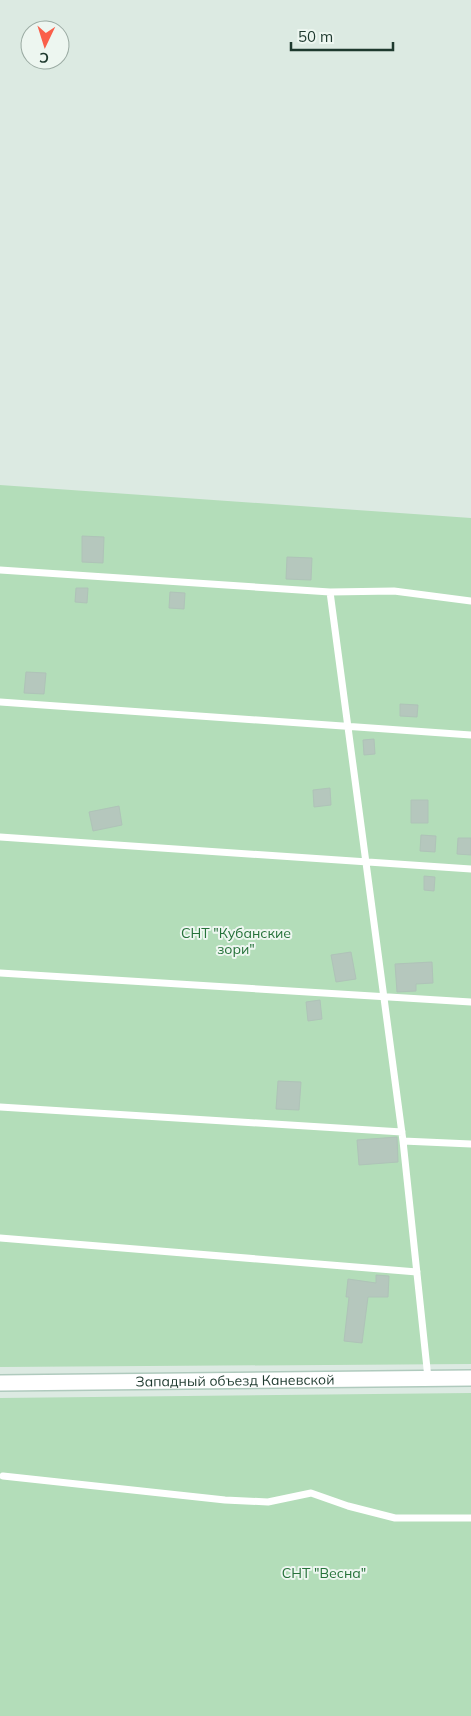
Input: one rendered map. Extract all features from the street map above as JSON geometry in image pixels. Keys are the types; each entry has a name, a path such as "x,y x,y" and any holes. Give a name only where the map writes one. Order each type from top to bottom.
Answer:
{"main road":[{"name":"Западный объезд Каневской","path":"0,1383 471,1378"}],"lane":[{"path":"0,570 330,592 394,591 471,601"},
{"path":"330,592 402,1132 428,1378"},
{"path":"0,702 471,735"},
{"path":"0,837 471,869"},
{"path":"0,973 471,1002"},
{"path":"0,1106 402,1132"},
{"path":"403,1141 471,1144"},
{"path":"0,1238 417,1272"},
{"path":"3,1476 225,1500 268,1502 311,1494 364,1511 395,1518 471,1518"}],"green space":[{"name":"СНТ \"Кубанские зори\"","path":"0,485 471,518 471,1364 0,1367"},
{"name":"СНТ \"Весна\"","path":"471,1393 471,1716 0,1716 0,1398"}],"building":[{"path":"82,536 104,537 103,563 82,562"},
{"path":"287,557 312,558 311,580 286,579"},
{"path":"76,588 88,588 87,603 75,602"},
{"path":"170,592 185,593 184,609 169,608"},
{"path":"26,672 46,673 44,694 24,693"},
{"path":"400,704 418,705 417,717 400,716"},
{"path":"374,739 375,754 364,755 363,740"},
{"path":"330,788 331,805 314,807 313,790"},
{"path":"411,800 428,800 428,823 411,823"},
{"path":"119,806 122,825 93,831 89,812"},
{"path":"421,835 436,836 435,852 420,851"},
{"path":"458,838 471,838 471,855 457,854"},
{"path":"424,876 435,877 434,891 424,890"},
{"path":"351,952 356,979 336,982 331,955"},
{"path":"432,962 433,983 416,984 416,991 397,992 395,964"},
{"path":"320,1000 322,1019 308,1021 306,1002"},
{"path":"278,1081 301,1082 299,1110 276,1109"},
{"path":"397,1137 398,1162 359,1165 357,1140"},
{"path":"376,1275 389,1276 388,1297 368,1297 362,1343 344,1341 349,1297 346,1297 348,1279 376,1283"}]}
